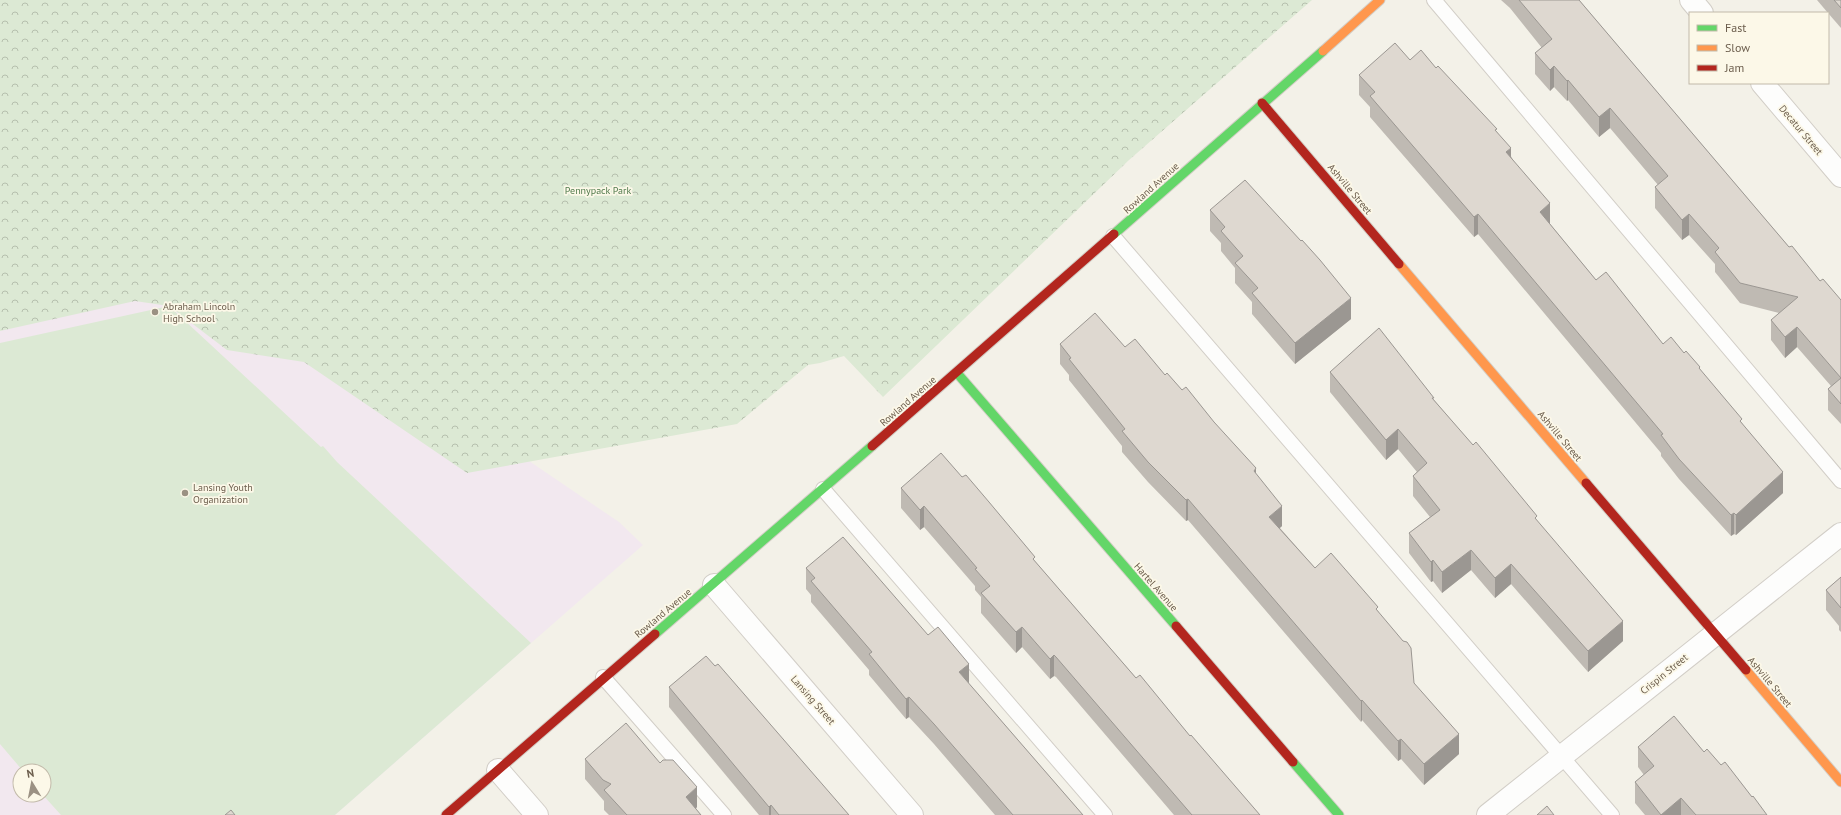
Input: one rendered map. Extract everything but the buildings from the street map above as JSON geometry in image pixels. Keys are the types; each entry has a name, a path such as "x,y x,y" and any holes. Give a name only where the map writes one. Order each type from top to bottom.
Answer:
{"street":[{"name":"Rowland Avenue","path":"446,815 603,677 714,585 957,374 1380,0"},
{"path":"1691,0 1701,12"},
{"name":"Decatur Street","path":"1763,84 1841,176"},
{"name":"Ashville Street","path":"1262,103 1841,782"},
{"name":"Hartel Avenue","path":"957,374 1339,815"},
{"name":"Crispin Street","path":"1488,815 1841,534"},
{"name":"Lansing Street","path":"714,585 912,815"},
{"path":"498,770 537,815"}],"lane":[{"path":"1434,0 1841,481"},
{"path":"1112,236 1612,815"},
{"path":"823,489 1105,815"},
{"path":"603,677 724,815"}],"shaded area":[{"name":"Lansing Youth Organization","path":"0,103 619,522 643,545 335,815 0,815"}],"green space":[{"name":"Pennypack Park","path":"0,0 1312,0 1129,160 883,397 844,356 808,365 737,424 467,473 304,362 227,350 169,306 135,301 0,331"},
{"name":"Lansing Youth Organization","path":"169,306 321,447 323,446 337,462 531,643 335,815 61,815 50,803 52,803 52,763 16,763 0,744 0,343"}],"traffic: fast":[{"path":"1114,234 1323,51"},
{"path":"957,373 1176,626"},
{"path":"655,634 872,446"},
{"path":"1293,762 1339,815"}],"traffic: slow":[{"path":"1323,51 1380,0"},
{"path":"1399,264 1586,483"},
{"path":"1746,670 1841,782"}],"traffic: jam":[{"path":"1262,103 1399,264"},
{"path":"872,446 1114,234"},
{"path":"1586,483 1746,670"},
{"path":"1176,626 1293,762"},
{"path":"446,815 655,634"}],"place":[{"name":"Abraham Lincoln High School","path":"155,312"},
{"name":"Lansing Youth Organization","path":"185,493"}]}
